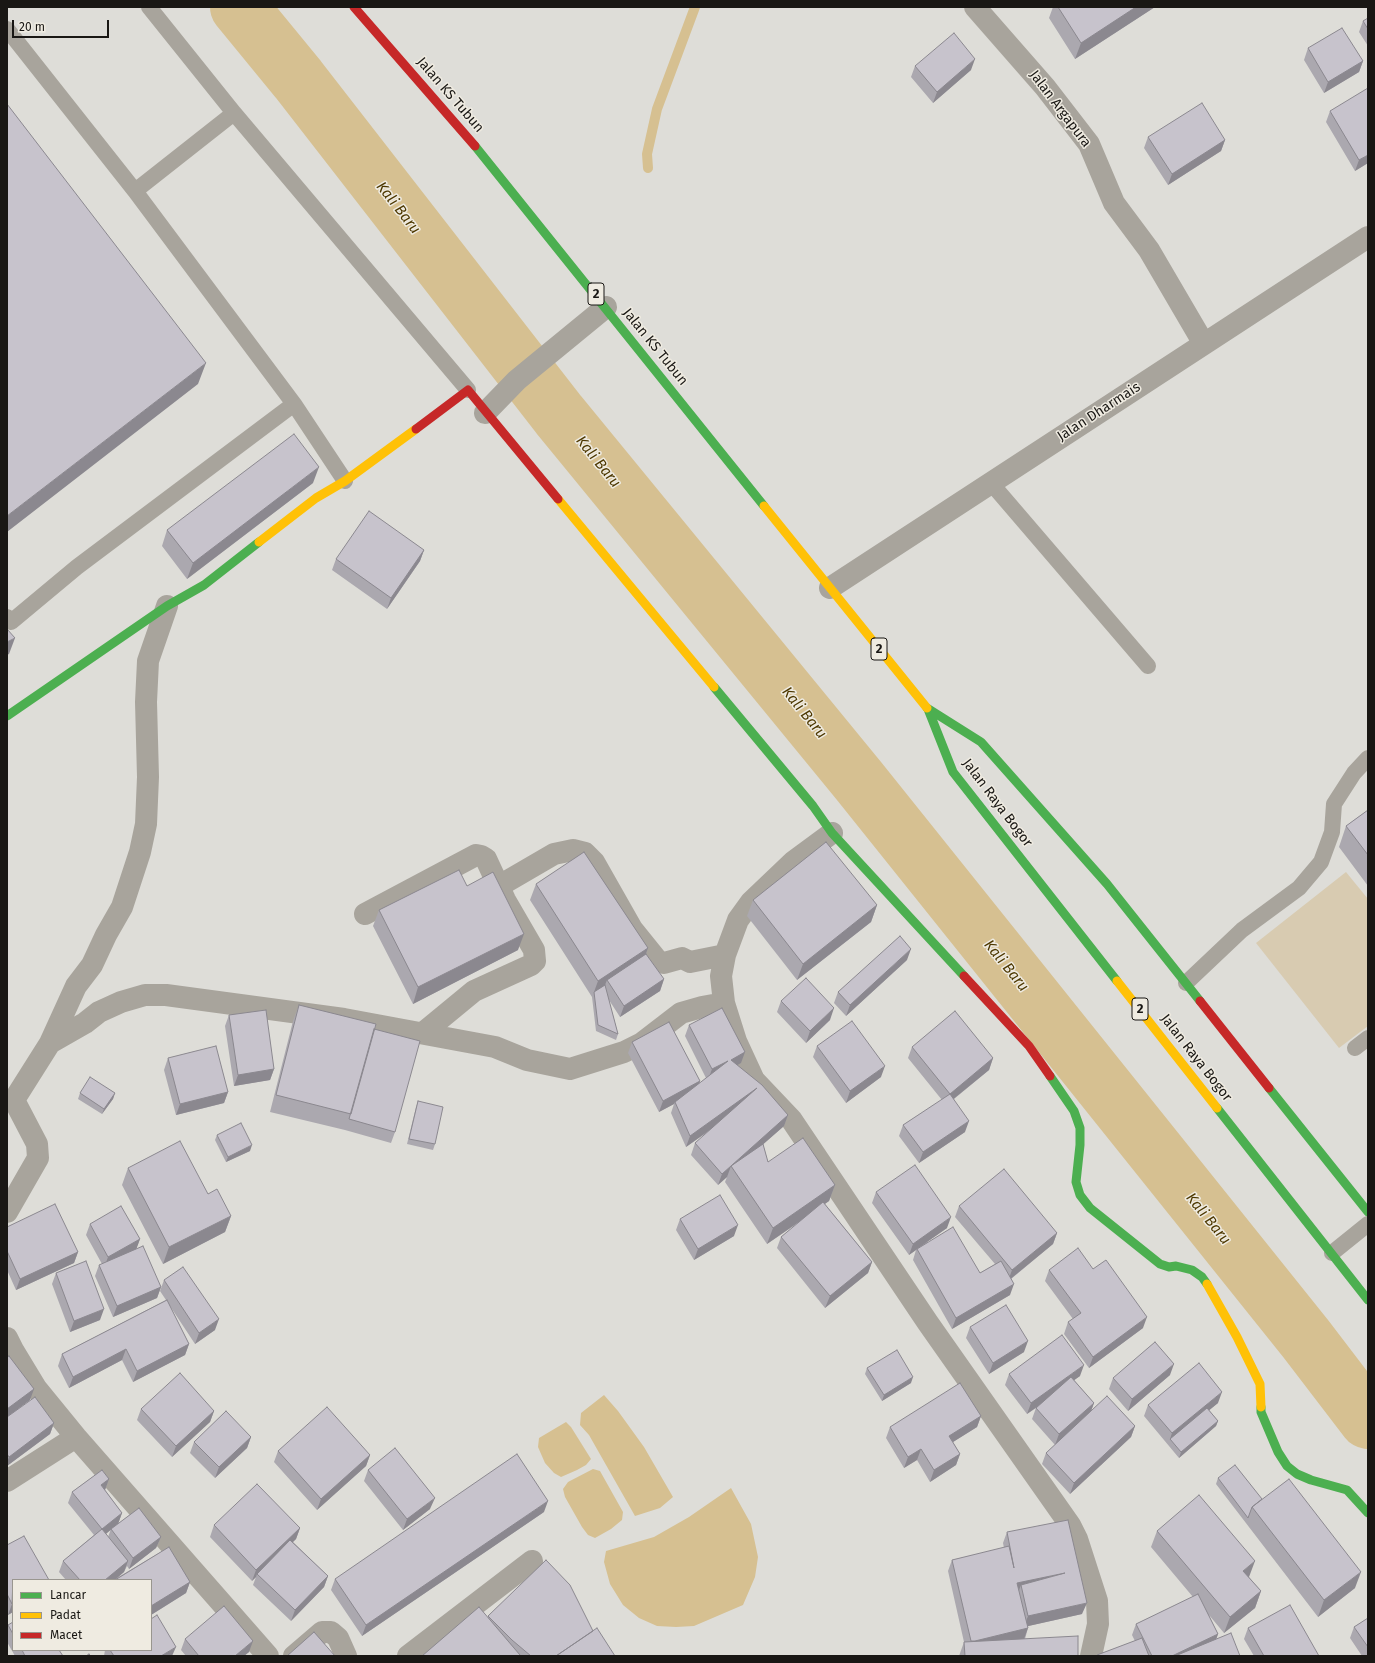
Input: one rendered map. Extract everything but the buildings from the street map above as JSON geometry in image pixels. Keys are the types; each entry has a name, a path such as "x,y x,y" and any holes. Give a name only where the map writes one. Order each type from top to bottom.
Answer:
{"main road":[{"name":"Jalan KS Tubun","path":"354,7 460,127 928,710"},
{"path":"7,716 167,606 204,585 316,498 345,481 468,390 485,413 808,800 832,833 1029,1046 1074,1111 1080,1128 1080,1146 1076,1182 1080,1195 1090,1208 1160,1264 1169,1267 1183,1267 1192,1270 1202,1277 1210,1288 1233,1330 1260,1384 1261,1412 1278,1452 1287,1466 1297,1474 1311,1480 1347,1490 1368,1513"},
{"name":"Jalan Raya Bogor","path":"928,710 981,742 1107,884 1368,1212"},
{"name":"Jalan Raya Bogor","path":"928,710 953,772 1368,1300"}],"street":[{"name":"Jalan Argapura","path":"975,7 1045,87 1089,144 1114,203 1149,250 1204,344"},
{"name":"Jalan Dharmais","path":"830,588 1368,237"},
{"path":"485,413 517,380 606,307"},
{"path":"7,1212 38,1158 37,1144 14,1100 50,1043 76,986 92,965 106,935 122,907 140,852 146,824 148,777 146,702 148,661 167,606"},
{"path":"832,833 794,861 751,902 738,920 725,956 721,976 724,1003 736,1041 754,1080 791,1119 928,1323 1070,1526 1077,1539 1097,1601 1098,1624 1091,1656"},
{"path":"499,886 554,854 573,850 585,853 594,862 632,929 657,960 664,964 682,958 690,962 725,956"},
{"path":"365,914 476,855 481,856 486,859 534,950 535,961 531,965 486,984 423,1033"},
{"path":"50,1043 84,1023 99,1012 121,1002 145,995 166,995 344,1019 423,1033 495,1047 527,1060 570,1069 624,1052 642,1044 681,1013 724,1003"},
{"path":"7,1338 36,1388 76,1437 268,1656"},
{"path":"7,1481 76,1437"},
{"path":"408,1656 532,1561"},
{"path":"294,1656 322,1632 331,1632 338,1638 346,1656"}],"lane":[{"path":"149,7 234,113 468,390"},
{"path":"7,28 135,191 294,404 345,481"},
{"path":"135,191 234,113"},
{"path":"7,617 11,622 77,567 294,404"},
{"path":"991,483 1148,666"},
{"path":"1186,983 1242,930 1299,888 1321,862 1332,832 1334,804 1354,773 1368,758"},
{"path":"1332,1253 1368,1224"}],"shaded area":[{"path":"1346,872 1368,899 1368,1026 1339,1048 1256,943"},
{"path":"604,1395 618,1411 644,1447 673,1497 660,1508 635,1516 589,1435 580,1425 581,1413"},
{"path":"566,1422 571,1427 591,1459 586,1465 561,1477 554,1473 545,1463 538,1447 539,1438"},
{"path":"593,1469 600,1471 623,1512 622,1520 611,1529 595,1538 588,1535 582,1527 565,1497 563,1489 568,1482"},
{"path":"731,1488 751,1524 758,1557 755,1577 743,1605 694,1626 657,1626 639,1618 623,1605 610,1584 604,1562 606,1551 654,1537 689,1517"}],"waterway":[{"name":"Kali Baru","path":"239,7 298,79 559,415 859,781 1306,1339 1368,1420"},
{"path":"648,168 647,154 657,109 695,7"}],"traffic: fast":[{"path":"475,146 764,506"},
{"path":"7,716 167,606 204,585 259,542"},
{"path":"714,687 813,806 832,833 964,976"},
{"path":"927,708 981,742 1107,884 1200,1001"},
{"path":"928,709 953,772 1117,981"},
{"path":"1050,1076 1074,1111 1080,1128 1080,1145 1076,1182 1080,1195 1090,1208 1160,1264 1169,1267 1176,1266 1192,1270 1202,1277 1207,1284"},
{"path":"1269,1088 1368,1212"},
{"path":"1217,1108 1368,1300"},
{"path":"1261,1407 1261,1412 1278,1452 1287,1466 1297,1474 1311,1480 1347,1490 1368,1513"}],"traffic: slow":[{"path":"259,542 316,498 345,481 416,429"},
{"path":"558,499 714,687"},
{"path":"764,506 927,708"},
{"path":"1117,981 1217,1108"},
{"path":"1207,1284 1237,1337 1260,1384 1261,1407"}],"traffic: jam":[{"path":"354,7 475,146"},
{"path":"416,429 468,390 558,499"},
{"path":"964,976 1029,1046 1050,1076"},
{"path":"1200,1001 1269,1088"}]}
